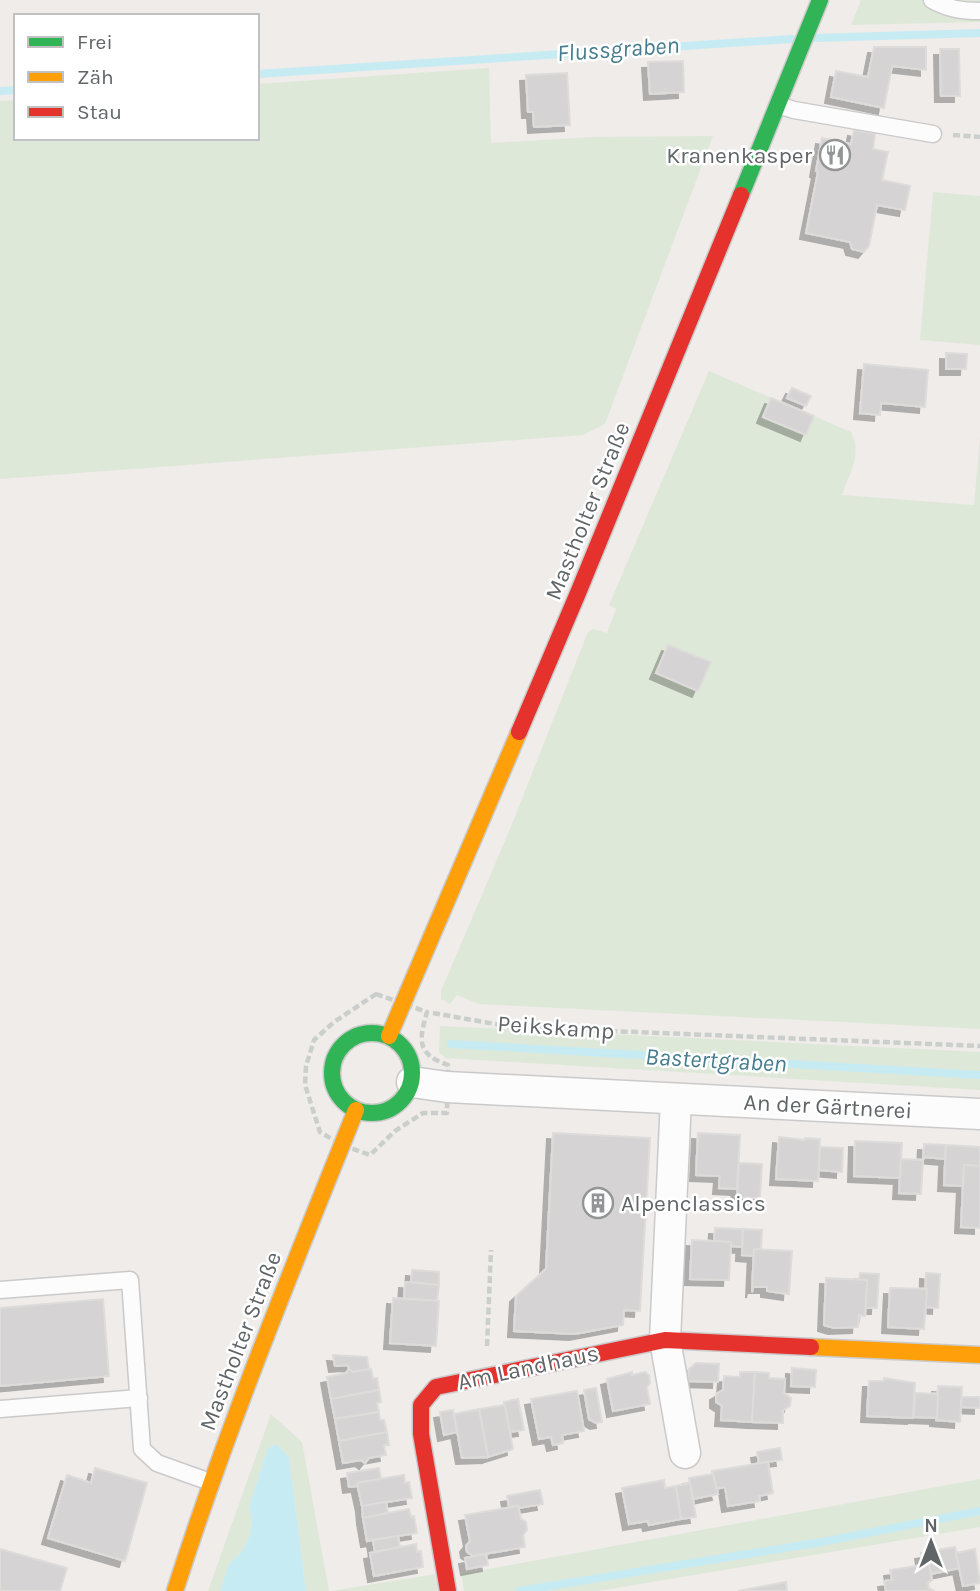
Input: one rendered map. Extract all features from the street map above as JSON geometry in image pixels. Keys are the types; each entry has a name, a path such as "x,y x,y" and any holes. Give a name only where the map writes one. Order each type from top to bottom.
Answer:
{"street":[{"name":"Mastholter Straße","path":"389,1036 578,593 820,0"},
{"path":"377,1032 401,1044 409,1055 413,1068 412,1082 408,1093 391,1110 367,1114 345,1103 337,1093 332,1082 331,1069 342,1046 364,1033 377,1032"},
{"name":"An der Gärtnerei","path":"412,1082 447,1087 980,1114"},
{"path":"676,1098 664,1340 685,1453"},
{"name":"Mastholter Straße","path":"175,1591 210,1482 265,1336 356,1110"},
{"name":"Am Landhaus","path":"448,1591 421,1433 421,1405 436,1387 664,1340 980,1355"}],"lane":[{"path":"932,0 946,7 965,11 980,10"},
{"path":"778,105 933,134"},
{"path":"0,1290 130,1280 142,1449 157,1463 210,1482"},
{"path":"0,1409 139,1398"}],"path":[{"path":"933,134 980,137"},
{"name":"Peikskamp","path":"342,1146 320,1132 305,1085 306,1066 314,1040 334,1022 376,994 427,1012 512,1027 980,1046"},
{"path":"342,1146 370,1155 395,1131 423,1114 447,1113 448,1065 434,1060 419,1038 427,1012"},
{"path":"486,1375 491,1250"}],"green space":[{"path":"861,0 980,0 980,22 851,25"},
{"path":"489,68 491,143 593,137 713,136 605,424 583,435 0,479 0,101 14,100 14,140 259,140 259,84"},
{"path":"933,192 980,196 980,345 920,340"},
{"path":"709,371 851,432 856,448 855,456 842,495 974,505 980,438 980,1029 479,1004 457,995 450,1004 441,999 441,991 510,829 588,632 593,629 607,633 616,609 609,605"},
{"path":"440,1026 980,1052 980,1090 445,1058 439,1052"},
{"path":"271,1414 302,1442 329,1591 306,1591 289,1457 276,1444 268,1448 249,1507 252,1521 249,1537 242,1552 229,1564 220,1591 208,1591"},
{"path":"980,1479 980,1527 598,1591 464,1591 461,1574"},
{"path":"435,1574 438,1591 332,1591"}],"water":[{"path":"276,1444 289,1457 306,1591 220,1591 229,1564 242,1552 249,1537 252,1521 249,1507 268,1448"}],"building":[{"path":"874,47 926,47 926,70 892,66 884,108 831,97 836,71 868,77"},
{"path":"940,49 959,49 960,96 941,96"},
{"path":"683,61 684,92 650,94 648,62"},
{"path":"567,73 570,125 534,127 533,112 528,112 526,75"},
{"path":"854,130 875,134 873,149 888,152 882,180 910,186 905,210 877,205 869,246 864,252 852,249 850,242 806,233 822,138 851,144"},
{"path":"946,353 967,354 966,369 946,369"},
{"path":"864,364 928,370 925,407 881,403 880,415 860,413"},
{"path":"792,388 811,396 806,406 787,398"},
{"path":"771,398 814,416 806,435 763,417"},
{"path":"668,645 711,662 698,691 656,673"},
{"name":"Alpenclassics","path":"553,1133 650,1138 640,1311 624,1310 623,1325 575,1334 514,1331 516,1296 546,1269"},
{"path":"698,1133 740,1135 737,1189 719,1188 720,1176 696,1175"},
{"path":"779,1137 820,1139 818,1181 776,1179"},
{"path":"855,1141 902,1143 900,1178 854,1176"},
{"path":"924,1144 946,1145 945,1159 924,1157 923,1160"},
{"path":"946,1145 980,1147 980,1166 964,1165 963,1186 944,1185"},
{"path":"820,1147 843,1148 842,1172 819,1170"},
{"path":"901,1159 923,1160 921,1194 899,1193"},
{"path":"739,1163 762,1164 760,1198 737,1198"},
{"path":"964,1165 980,1166 980,1228 961,1227"},
{"path":"715,1228 743,1229 742,1247 730,1246 731,1242 714,1241"},
{"path":"743,1229 762,1230 761,1250 754,1249 754,1256 742,1255"},
{"path":"692,1240 731,1242 729,1280 690,1279"},
{"path":"754,1249 792,1251 789,1294 767,1291 767,1287 753,1287 752,1292"},
{"path":"412,1270 439,1272 439,1285 411,1282"},
{"path":"860,1273 879,1274 877,1308 865,1308 867,1280 859,1280"},
{"path":"926,1273 940,1274 938,1308 925,1307"},
{"path":"826,1278 867,1280 865,1316 859,1315 858,1327 834,1328 824,1325"},
{"path":"405,1282 439,1285 437,1301 404,1299"},
{"path":"890,1288 927,1289 924,1329 888,1327"},
{"path":"393,1298 439,1301 436,1346 390,1343"},
{"path":"103,1299 109,1376 0,1386 0,1308"},
{"path":"333,1355 367,1357 369,1369 353,1372 348,1365 335,1366"},
{"path":"696,1363 719,1364 718,1382 688,1381 689,1369"},
{"path":"792,1368 816,1370 815,1387 791,1386"},
{"path":"349,1369 353,1372 371,1369 373,1378 377,1378 379,1390 331,1399 327,1377 346,1373"},
{"path":"632,1372 632,1375 645,1372 649,1375 650,1383 647,1387 650,1404 613,1411 607,1379"},
{"path":"740,1372 755,1372 752,1422 721,1420 722,1406 716,1402 716,1394 723,1390 724,1376 740,1377"},
{"path":"755,1372 769,1373 769,1378 785,1379 784,1393 791,1398 790,1406 783,1410 783,1423 752,1422"},
{"path":"884,1378 915,1383 913,1418 867,1416 869,1381 884,1381"},
{"path":"938,1386 962,1387 960,1422 936,1420"},
{"path":"596,1388 602,1422 596,1423 589,1419 584,1390"},
{"path":"379,1390 379,1412 335,1419 331,1399"},
{"path":"577,1391 584,1431 562,1435 563,1443 553,1445 551,1437 539,1439 531,1399"},
{"path":"915,1393 938,1394 937,1418 914,1417"},
{"path":"962,1397 980,1397 980,1408 961,1407"},
{"path":"518,1399 524,1430 510,1432 504,1402"},
{"path":"505,1405 513,1449 488,1457 479,1409"},
{"path":"479,1409 488,1457 462,1458 454,1414"},
{"path":"453,1410 457,1432 444,1435 440,1412"},
{"path":"379,1412 387,1432 339,1441 335,1419"},
{"path":"387,1432 389,1445 384,1445 386,1455 369,1458 365,1463 361,1460 343,1463 339,1441"},
{"path":"780,1448 782,1460 759,1463 757,1452"},
{"path":"768,1462 773,1493 759,1496 760,1501 728,1506 725,1487 715,1489 712,1471"},
{"path":"95,1468 147,1483 125,1561 48,1538 67,1475 91,1483"},
{"path":"379,1468 381,1479 349,1487 347,1473"},
{"path":"713,1474 718,1494 693,1499 689,1478"},
{"path":"404,1475 405,1483 409,1482 412,1498 362,1506 357,1483"},
{"path":"664,1480 665,1488 676,1486 681,1519 649,1525 648,1521 629,1524 622,1488"},
{"path":"690,1483 696,1517 681,1519 676,1486"},
{"path":"540,1490 543,1504 509,1507 507,1496"},
{"path":"386,1502 388,1513 363,1518 362,1506"},
{"path":"518,1506 521,1519 526,1522 527,1530 523,1535 525,1547 473,1556 467,1552 466,1546 470,1541 465,1515"},
{"path":"409,1509 411,1517 414,1516 417,1533 367,1541 363,1518"},
{"path":"398,1536 400,1547 375,1552 373,1540"},
{"path":"416,1544 417,1552 421,1551 423,1567 374,1576 370,1553"},
{"path":"955,1547 960,1568 931,1574 929,1564 923,1565 921,1553"},
{"path":"0,1549 67,1568 60,1591 0,1591"},
{"path":"975,1549 980,1583 963,1586 956,1553"},
{"path":"486,1554 488,1565 467,1569 465,1558"},
{"path":"929,1564 932,1580 928,1583 929,1588 934,1591 886,1591 884,1581 892,1580 890,1570"},
{"path":"786,1582 787,1591 738,1591"}],"waterway":[{"name":"Flussgraben","path":"815,38 980,33"},
{"name":"Flussgraben","path":"259,74 792,39"},
{"name":"Flussgraben","path":"0,91 14,90"},
{"name":"Bastertgraben","path":"451,1044 980,1075"},
{"path":"519,1591 822,1542 980,1511"}],"traffic: fast":[{"path":"741,195 820,0"},
{"path":"364,1033 380,1033 401,1044 412,1065 412,1073 412,1081 401,1102 380,1113 364,1113 350,1107 338,1095 332,1081 332,1065 338,1051 350,1039 364,1033"}],"traffic: slow":[{"path":"389,1036 519,732"},
{"path":"175,1591 238,1409 356,1110"},
{"path":"811,1347 980,1355"}],"traffic: jam":[{"path":"519,732 741,195"},
{"path":"448,1591 421,1434 421,1405 436,1387 665,1340 811,1347"}],"place":[{"name":"Kranenkasper","path":"835,155"},
{"name":"Alpenclassics","path":"598,1203"}]}
